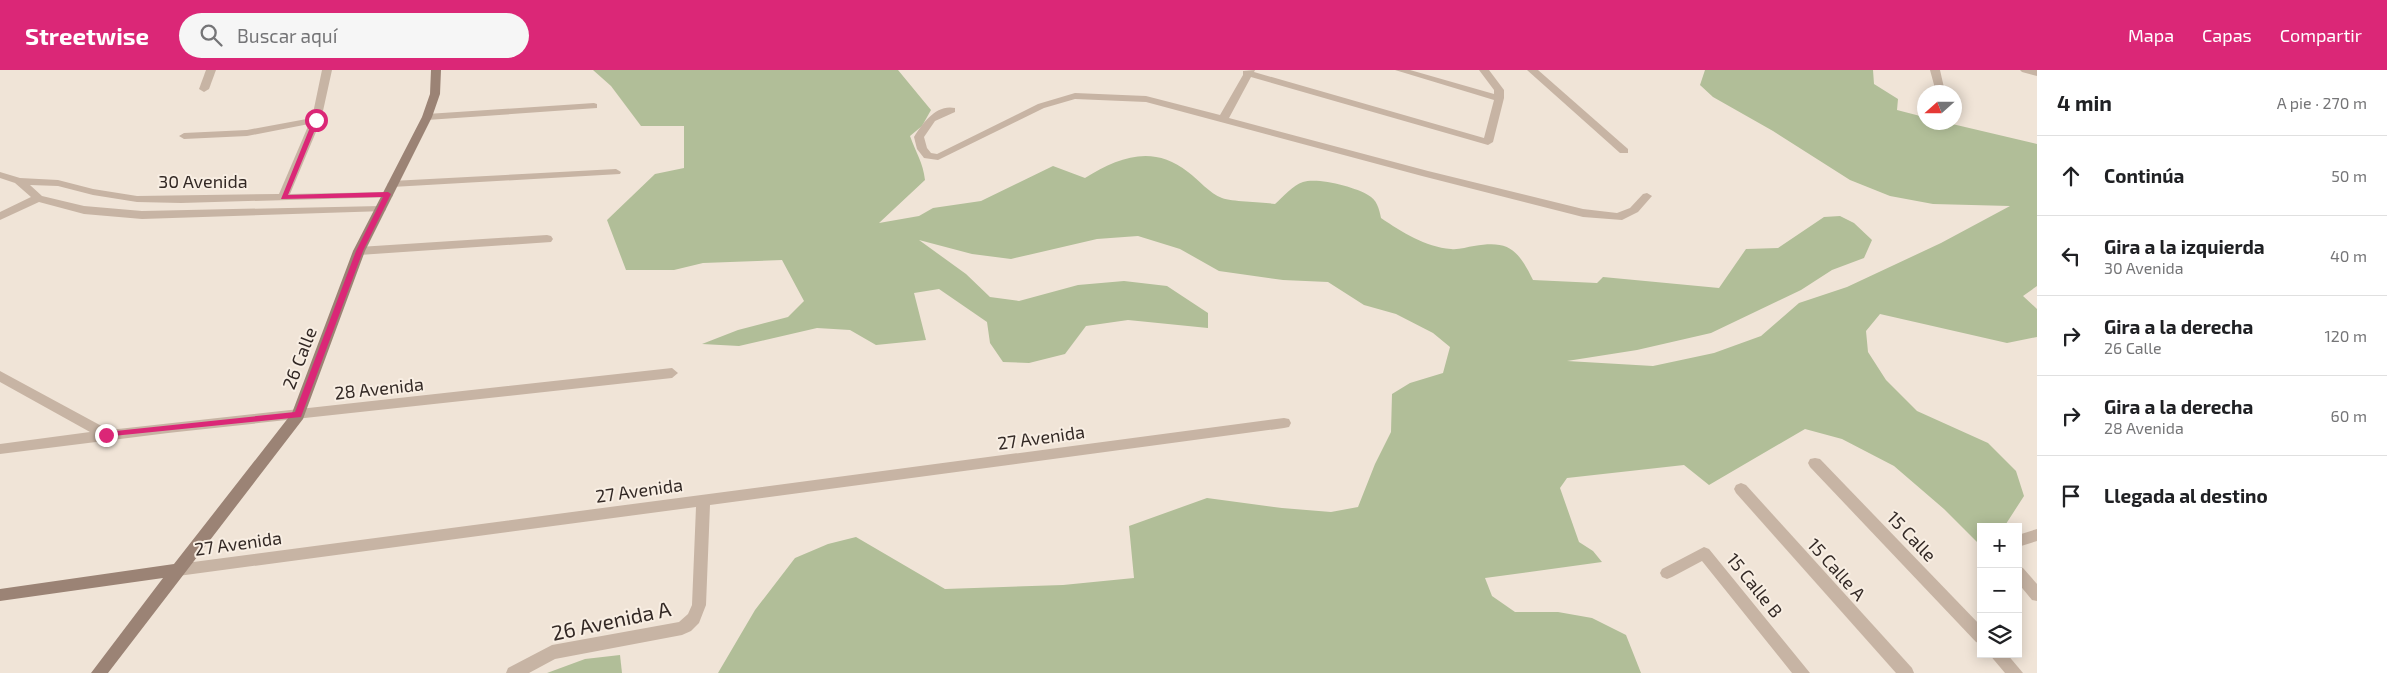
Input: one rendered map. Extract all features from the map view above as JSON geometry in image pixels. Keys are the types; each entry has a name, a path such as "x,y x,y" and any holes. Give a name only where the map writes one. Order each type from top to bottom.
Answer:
{"street":[{"path":"204,89 211,70"},
{"path":"283,198 316,120 327,70"},
{"name":"26 Calle","path":"99,673 298,415 359,251 426,117 435,94 436,70"},
{"path":"1400,70 1499,98"},
{"path":"1223,119 1248,72 1488,142 1499,98 1499,90 1484,70"},
{"path":"1532,70 1624,151"},
{"path":"1935,70 1939,85"},
{"path":"2025,70 2037,73"},
{"path":"952,110 931,119 919,137 922,149 928,156 938,157 1041,106 1075,96 1146,99 1453,181 1583,213 1618,217 1634,210 1647,196"},
{"path":"426,117 594,106"},
{"path":"184,136 247,133 316,120"},
{"name":"30 Avenida","path":"0,175 19,181 58,183 93,192 137,198 283,198 616,172"},
{"name":"30 Avenida","path":"19,181 38,198 84,210 142,215 380,209"},
{"path":"0,216 38,198"},
{"path":"359,251 547,239"},
{"name":"28 Avenida","path":"0,449 106,435 519,392 672,373"},
{"path":"0,376 106,435"},
{"name":"27 Avenida","path":"0,595 1284,423"},
{"name":"15 Calle","path":"1815,463 1977,633"},
{"name":"15 Calle A","path":"1741,489 1906,673"},
{"name":"26 Avenida A","path":"514,673 552,652 682,628 691,623 697,616 700,605 703,500"},
{"path":"2022,540 2037,535"},
{"name":"15 Calle B","path":"1667,573 1704,553 1802,673"},
{"path":"2022,577 2037,595"},
{"path":"2001,658 2015,673"}],"green space":[{"path":"593,70 898,70 931,110 922,126 910,136 921,163 925,180 879,223 919,216 933,208 981,201 1053,166 1085,178 1123,159 1149,156 1175,163 1213,193 1222,198 1233,200 1275,204 1296,186 1309,181 1327,182 1355,189 1374,199 1381,218 1423,242 1451,249 1495,244 1511,249 1528,269 1533,280 1597,283 1603,277 1719,288 1746,249 1778,248 1824,217 1840,216 1854,223 1872,240 1864,258 1832,270 1801,290 1711,333 1637,350 1567,361 1653,366 1714,353 1761,336 1799,303 1847,287 1941,243 2010,206 1933,204 1890,196 1850,180 1773,131 1713,97 1700,85 1705,70 1873,70 1874,84 1898,99 1897,110 1917,115 1917,130 1962,130 1962,126 2037,144 2037,286 2023,296 2037,309 2037,337 2007,343 1880,314 1866,331 1868,352 1886,380 1917,411 1988,443 2016,471 2024,496 2007,523 1977,523 1977,542 1944,509 1894,466 1842,439 1805,429 1709,485 1684,465 1567,478 1560,488 1579,542 1593,551 1602,562 1485,578 1492,596 1515,612 1558,612 1592,618 1626,635 1641,673 718,673 755,610 795,558 828,544 856,537 945,589 1063,585 1134,578 1129,526 1207,498 1282,508 1331,512 1358,507 1375,464 1391,432 1392,394 1410,383 1443,373 1450,347 1433,333 1396,314 1364,305 1328,282 1283,280 1219,271 1180,249 1138,236 1097,239 1011,259 972,254 919,240 966,274 990,297 1019,301 1078,285 1124,281 1167,286 1208,313 1208,328 1128,320 1086,326 1065,354 1029,363 1003,362 990,343 987,322 939,289 914,293 926,340 876,345 850,330 817,328 739,346 702,344 738,330 788,317 804,301 782,260 703,263 674,270 626,270 607,220 655,174 684,168 684,126 641,126 611,86"},
{"path":"620,655 622,673 547,673 585,659"}],"route":[{"path":"106,435 298,415 359,251 388,194 283,198 316,120"}]}
